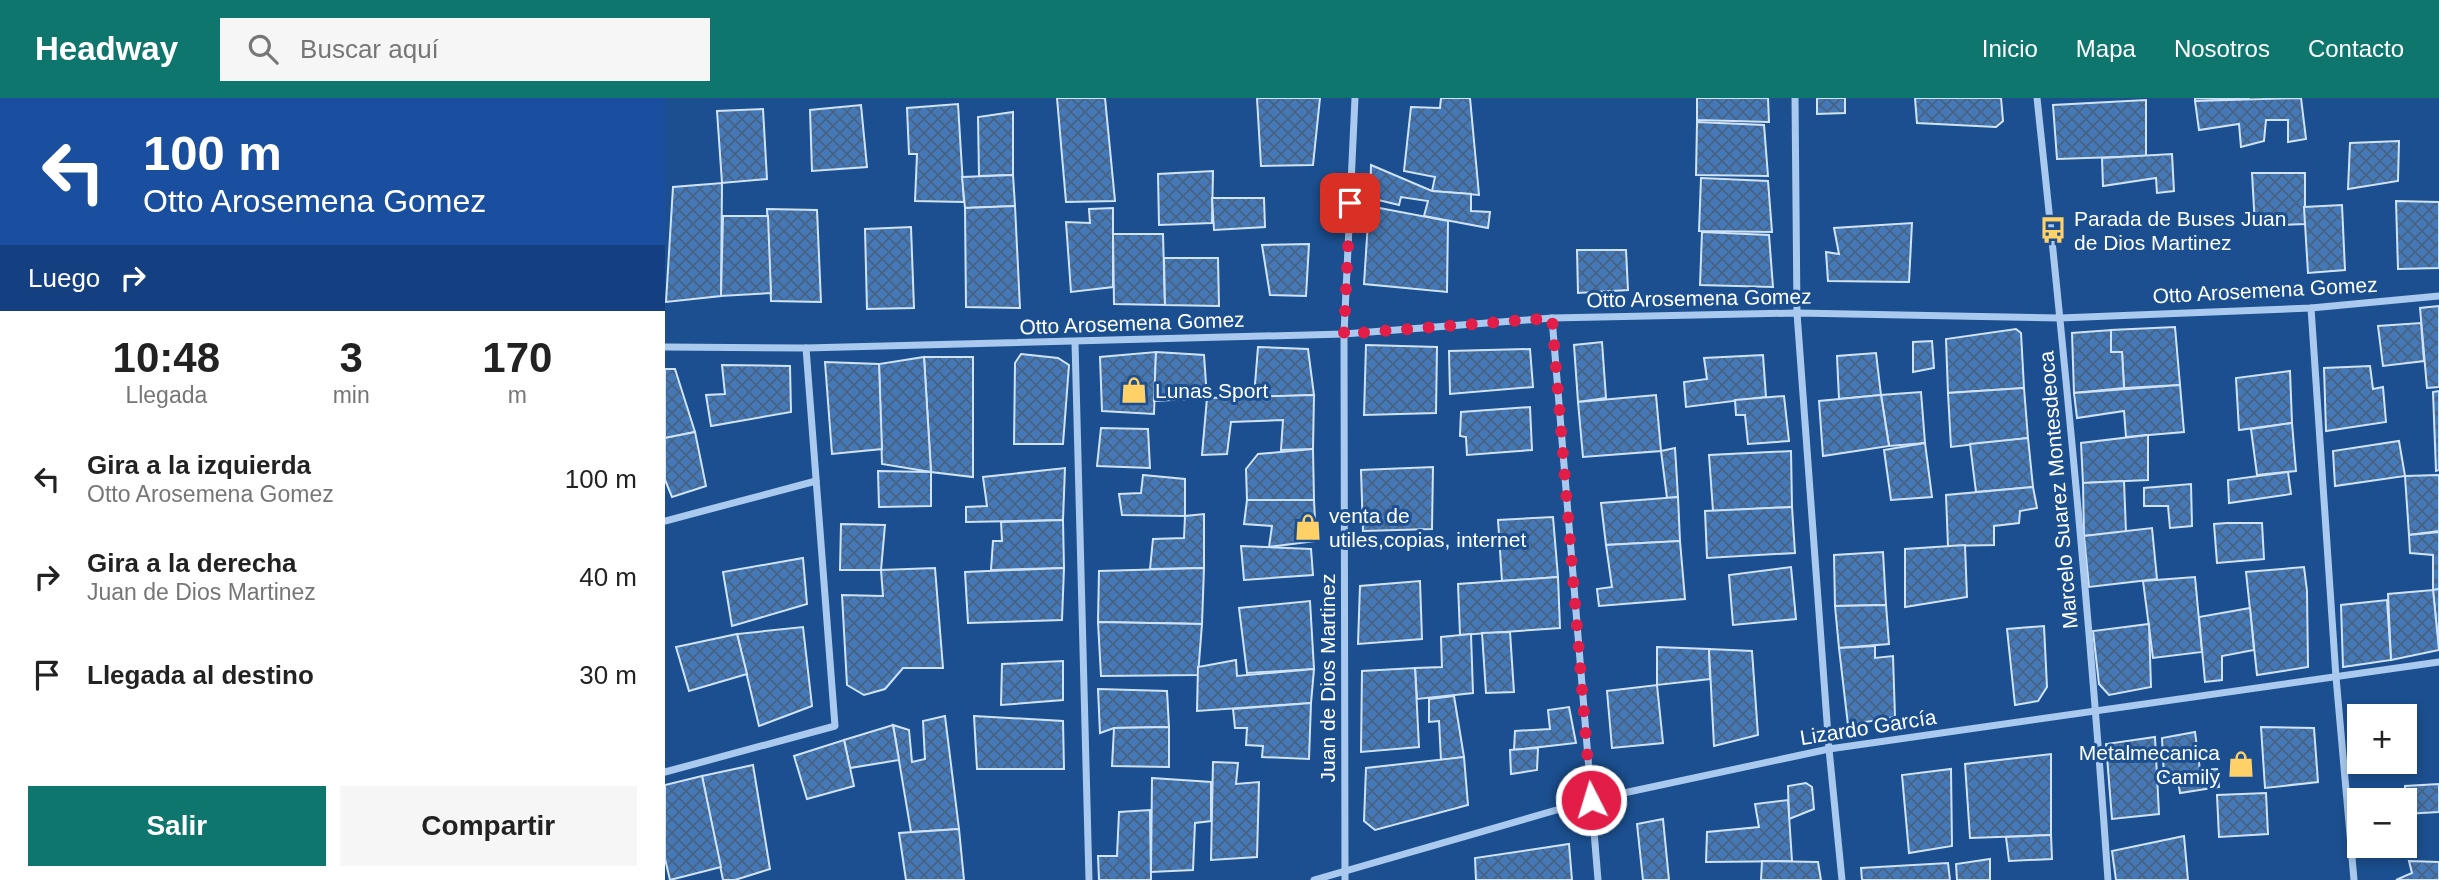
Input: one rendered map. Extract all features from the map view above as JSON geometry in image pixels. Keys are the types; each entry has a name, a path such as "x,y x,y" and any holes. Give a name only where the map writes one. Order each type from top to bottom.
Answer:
{"street":[{"name":"Juan de Dios Martinez","path":"1345,876 1344,334 1355,98"},
{"path":"1795,98 1797,313 1829,749 1842,880"},
{"name":"Marcelo Suarez Montesdeoca","path":"2037,98 2096,710 2108,880"},
{"name":"Otto Arosemena Gomez","path":"665,347 806,348 1344,334 1552,318 1797,313 2060,318 2311,308 2439,296"},
{"path":"2311,308 2336,677 2354,880"},
{"path":"1552,318 1598,880"},
{"path":"1075,342 1089,880"},
{"path":"665,772 835,726 806,348"},
{"path":"665,521 816,481"},
{"name":"Lizardo García","path":"1314,880 1345,876 1591,800 1829,749 2439,662"}],"building":[{"path":"1057,98 1105,98 1115,201 1066,202"},
{"path":"1257,98 1320,98 1313,165 1261,166"},
{"path":"1441,98 1470,98 1479,195 1432,191 1435,177 1404,171 1411,107 1440,108"},
{"path":"1697,98 1768,98 1769,122 1697,120"},
{"path":"1817,98 1845,98 1845,113 1817,114"},
{"path":"1915,98 2001,98 2003,121 1996,127 1917,123"},
{"path":"2195,98 2249,98 2249,99 2195,101"},
{"path":"2301,98 2306,139 2288,142 2288,120 2266,120 2264,141 2241,147 2239,124 2199,130 2195,101"},
{"path":"2146,100 2146,156 2057,159 2053,105"},
{"path":"958,104 964,202 915,201 917,154 909,154 907,108"},
{"path":"861,105 867,167 812,171 810,110"},
{"path":"763,109 767,179 722,183 717,111"},
{"path":"1013,112 1013,175 979,176 978,117"},
{"path":"1697,122 1764,125 1768,176 1696,175"},
{"path":"2399,141 2398,181 2348,189 2350,143"},
{"path":"2172,154 2174,191 2157,193 2156,178 2103,186 2102,158"},
{"path":"1371,165 1432,191 1471,194 1471,211 1490,212 1488,228 1424,216 1428,201 1401,197 1399,205 1370,198"},
{"path":"1213,171 1212,223 1159,225 1158,174"},
{"path":"2252,173 2305,173 2305,224 2255,226"},
{"path":"1013,175 1015,206 965,208 962,177"},
{"path":"1701,178 1768,181 1772,232 1699,231"},
{"path":"722,183 721,296 666,302 673,187"},
{"path":"1212,198 1264,198 1265,227 1214,230"},
{"path":"2396,201 2439,202 2439,268 2398,269"},
{"path":"2342,205 2345,270 2308,273 2304,207"},
{"path":"1015,206 1020,308 966,307 965,208"},
{"path":"1369,206 1448,221 1447,292 1364,284"},
{"path":"1113,208 1113,287 1071,292 1066,222 1090,223 1089,209"},
{"path":"767,209 817,210 821,302 771,301"},
{"path":"723,216 768,216 771,293 721,296"},
{"path":"1912,223 1909,282 1828,281 1826,252 1839,254 1834,228"},
{"path":"911,227 914,308 867,309 865,229"},
{"path":"1702,232 1769,235 1773,287 1700,285"},
{"path":"1113,234 1163,234 1165,305 1114,304"},
{"path":"1309,244 1306,296 1270,295 1262,245"},
{"path":"1577,250 1626,250 1628,290 1578,293"},
{"path":"1164,258 1218,258 1219,306 1165,305"},
{"path":"2439,306 2439,387 2427,388 2420,308"},
{"path":"2421,323 2424,361 2383,366 2378,326"},
{"path":"2175,327 2180,385 2124,388 2122,352 2111,352 2111,330"},
{"path":"2016,329 2021,333 2024,388 1948,393 1946,339"},
{"path":"2111,330 2111,352 2122,352 2124,388 2074,393 2072,333"},
{"path":"1932,341 1934,368 1913,372 1913,342"},
{"path":"1602,342 1606,398 1578,402 1574,345"},
{"path":"1366,345 1437,347 1436,413 1364,415"},
{"path":"1258,347 1308,349 1314,395 1254,397"},
{"path":"1530,349 1533,387 1450,394 1449,351"},
{"path":"1156,352 1154,414 1102,411 1100,357"},
{"path":"1156,352 1204,355 1207,398 1154,401"},
{"path":"1876,353 1881,395 1839,399 1837,356"},
{"path":"1021,354 1058,358 1069,365 1063,444 1014,444 1015,363"},
{"path":"1763,355 1766,397 1686,407 1684,382 1707,379 1704,358"},
{"path":"924,357 973,357 973,477 931,472"},
{"path":"924,357 931,472 882,464 879,364"},
{"path":"825,362 879,364 882,449 832,454"},
{"path":"722,365 790,366 791,412 711,426 706,395 725,394"},
{"path":"2370,366 2373,389 2383,387 2386,422 2326,431 2324,368"},
{"path":"665,369 675,369 695,432 665,438"},
{"path":"2290,371 2292,423 2239,430 2236,378"},
{"path":"2180,385 2184,432 2126,437 2124,411 2077,418 2074,393"},
{"path":"2024,388 2028,438 1951,447 1948,393"},
{"path":"2439,391 2439,470 2436,471 2433,392"},
{"path":"1921,392 1925,443 1889,446 1881,395"},
{"path":"1314,395 1313,449 1281,450 1283,420 1231,422 1227,454 1202,455 1207,398"},
{"path":"1656,395 1661,451 1583,457 1578,402"},
{"path":"1881,395 1889,446 1823,456 1819,401"},
{"path":"1784,396 1789,441 1748,444 1745,415 1736,415 1735,400"},
{"path":"1530,407 1532,450 1467,455 1466,437 1460,436 1461,412"},
{"path":"2292,423 2296,471 2257,475 2251,429"},
{"path":"1101,428 1148,429 1150,468 1097,466"},
{"path":"695,432 706,486 672,497 665,480 665,438"},
{"path":"2148,435 2148,480 2083,483 2081,443"},
{"path":"2028,438 2033,487 1976,492 1970,444"},
{"path":"2399,441 2405,476 2335,486 2333,451"},
{"path":"1925,443 1932,497 1891,500 1884,450"},
{"path":"1675,448 1678,497 1667,498 1661,451"},
{"path":"1313,449 1314,500 1247,500 1246,469 1258,454"},
{"path":"1791,451 1792,507 1713,511 1709,455"},
{"path":"1433,467 1432,529 1363,531 1361,470"},
{"path":"1065,468 1063,520 966,522 966,507 987,506 983,477"},
{"path":"878,471 931,472 931,506 879,507"},
{"path":"2288,472 2291,494 2229,503 2228,480"},
{"path":"1143,475 1185,479 1185,516 1122,515 1119,494 1141,493"},
{"path":"2439,475 2439,531 2409,535 2405,476"},
{"path":"2124,481 2126,532 2084,536 2083,483"},
{"path":"2191,484 2192,526 2170,528 2168,506 2144,506 2144,488"},
{"path":"2033,487 2037,508 2020,511 2019,523 1994,526 1994,545 1948,546 1946,495"},
{"path":"1678,497 1680,541 1606,545 1601,503"},
{"path":"1247,500 1314,500 1316,541 1269,547 1272,526 1244,524"},
{"path":"1792,507 1795,553 1707,558 1705,511"},
{"path":"1204,514 1204,568 1150,569 1153,539 1184,538 1185,516"},
{"path":"1553,517 1558,577 1502,581 1498,520"},
{"path":"1063,520 1064,568 991,570 993,541 1002,541 1001,522"},
{"path":"2262,523 2264,559 2217,563 2214,524"},
{"path":"841,524 885,525 881,570 840,570"},
{"path":"2152,528 2157,579 2089,587 2084,536"},
{"path":"2439,532 2439,589 2433,590 2433,555 2410,553 2409,535"},
{"path":"1680,541 1685,599 1599,606 1597,589 1612,587 1606,545"},
{"path":"1965,545 1967,597 1905,607 1905,549"},
{"path":"1241,546 1311,549 1313,575 1244,580"},
{"path":"1883,552 1886,605 1835,606 1834,555"},
{"path":"803,558 807,604 732,626 723,572"},
{"path":"1791,567 1796,619 1733,625 1729,575"},
{"path":"2304,567 2308,667 2257,675 2246,572"},
{"path":"935,568 943,668 903,668 885,689 864,695 847,685 842,595 883,596 881,570"},
{"path":"1064,568 1062,620 968,623 965,572"},
{"path":"1204,568 1202,624 1098,622 1099,571"},
{"path":"1558,577 1560,628 1460,635 1458,584"},
{"path":"2195,577 2202,652 2153,658 2143,581"},
{"path":"1420,581 1422,639 1358,644 1360,586"},
{"path":"2439,589 2439,650 2433,590"},
{"path":"2433,590 2439,650 2391,660 2388,594"},
{"path":"2387,600 2391,660 2343,667 2341,605"},
{"path":"1310,601 1314,669 1247,673 1239,608"},
{"path":"1886,605 1889,644 1839,648 1835,606"},
{"path":"2250,608 2254,650 2222,656 2222,680 2205,682 2199,617"},
{"path":"1098,622 1202,624 1198,675 1101,676"},
{"path":"2149,624 2151,687 2109,695 2099,684 2093,631"},
{"path":"2044,626 2047,687 2038,701 2015,705 2007,629"},
{"path":"803,627 812,706 759,726 737,634"},
{"path":"1510,632 1514,692 1486,693 1482,633"},
{"path":"737,634 747,674 689,691 676,647"},
{"path":"1471,634 1473,693 1417,699 1415,668 1442,667 1441,637"},
{"path":"1875,646 1875,658 1893,656 1895,717 1848,725 1839,648"},
{"path":"1657,647 1709,649 1710,679 1657,685"},
{"path":"1709,649 1752,651 1758,735 1714,746"},
{"path":"1236,660 1237,676 1314,669 1311,703 1197,711 1198,667"},
{"path":"1063,661 1063,700 1001,705 1002,664"},
{"path":"1415,668 1419,747 1361,752 1362,671"},
{"path":"1657,685 1663,743 1612,748 1607,691"},
{"path":"1098,689 1167,691 1169,727 1114,728 1100,733"},
{"path":"1454,696 1464,757 1441,760 1439,721 1429,722 1429,699"},
{"path":"1311,703 1309,759 1262,757 1263,746 1246,745 1247,728 1235,728 1233,709"},
{"path":"1569,707 1576,743 1514,750 1515,731 1550,729 1548,710"},
{"path":"945,716 959,829 911,832 893,725 909,730 912,762 925,759 923,721"},
{"path":"974,716 1063,721 1064,769 977,769"},
{"path":"893,725 899,760 850,768 844,740"},
{"path":"1169,727 1169,767 1112,766 1114,728"},
{"path":"2261,727 2314,728 2318,782 2265,788"},
{"path":"2195,732 2200,770 2217,769 2219,787 2180,793 2177,775 2164,777 2162,738"},
{"path":"2155,737 2159,814 2112,819 2106,744"},
{"path":"844,740 854,786 807,799 794,756"},
{"path":"1538,748 1537,770 1511,774 1510,750"},
{"path":"2051,754 2051,835 1970,838 1965,764"},
{"path":"1464,757 1468,805 1375,830 1364,821 1366,768"},
{"path":"1213,762 1238,763 1236,784 1259,782 1257,857 1211,860"},
{"path":"753,765 770,869 735,880 723,880 702,776"},
{"path":"1951,769 1952,846 1909,853 1902,775"},
{"path":"702,776 721,867 670,880 665,859 665,785"},
{"path":"1152,778 1211,782 1211,821 1195,823 1193,870 1151,872"},
{"path":"1806,783 1812,787 1814,809 1789,819 1788,786"},
{"path":"2439,784 2439,812 2417,813 2417,788 2405,786"},
{"path":"2266,793 2268,834 2219,837 2217,795"},
{"path":"1788,800 1792,861 1706,862 1707,832 1759,827 1755,804"},
{"path":"1150,810 1151,880 1099,880 1098,856 1117,856 1119,812"},
{"path":"1663,819 1669,880 1643,880 1637,824"},
{"path":"959,829 964,880 906,880 899,833"},
{"path":"2051,835 2052,859 2009,861 2006,837"},
{"path":"2184,836 2188,880 2116,880 2112,851"},
{"path":"1569,844 1572,880 1476,880 1475,858"},
{"path":"1990,859 1990,880 1957,880 1956,864"},
{"path":"1762,861 1818,862 1821,880 1761,880"},
{"path":"2409,861 2439,862 2439,880 2396,880 2412,873"},
{"path":"1948,863 1950,880 1862,880 1861,868"}],"place":[{"name":"Parada de Buses Juan de Dios Martinez","path":"2053,230"},
{"name":"Lunas Sport","path":"1134,390"},
{"name":"venta de utiles,copias, internet","path":"1308,527"},
{"name":"Metalmecanica Camily","path":"2241,764"}],"route":[{"path":"1350,203 1344,334 1552,318 1591,800"}]}
